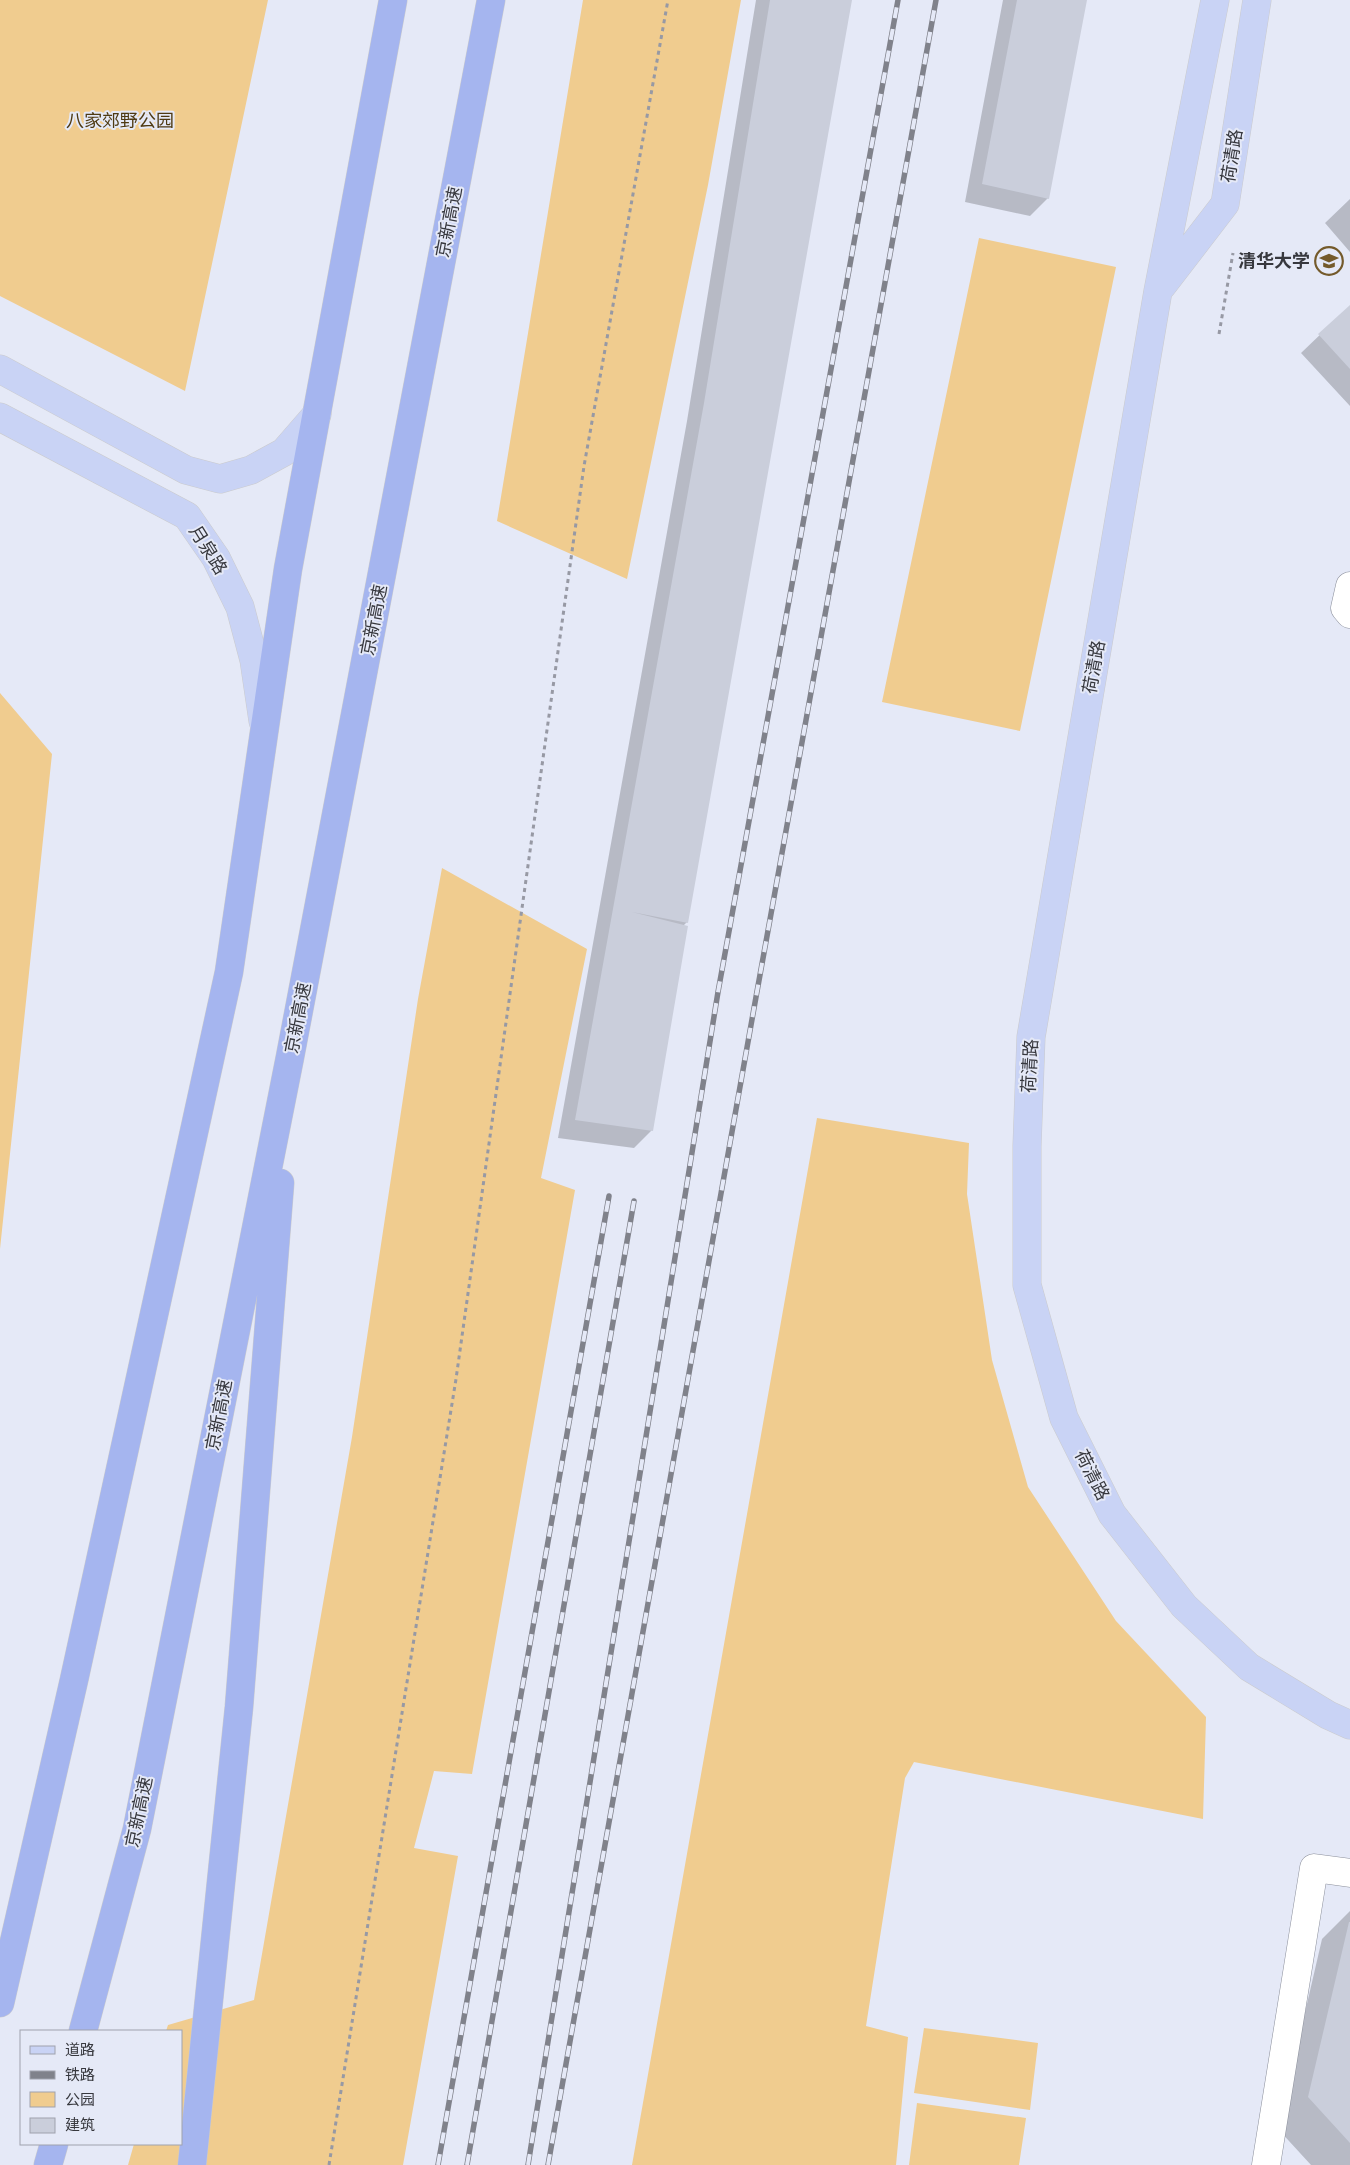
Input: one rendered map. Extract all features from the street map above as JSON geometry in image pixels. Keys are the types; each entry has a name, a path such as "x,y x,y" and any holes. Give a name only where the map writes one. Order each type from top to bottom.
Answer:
{"highway":[{"path":"0,2003 74,1680 229,972 288,569 393,0"},
{"name":"京新高速","path":"83,2030 136,1828 371,640 491,0"},
{"path":"192,2165 239,1706 290,1057"},
{"path":"48,2165 54,2145"}],"main road":[{"name":"荷清路","path":"1215,0 1158,291 1031,1037 1027,1146 1027,1285 1064,1418 1112,1514 1184,1606 1249,1667 1328,1715 1350,1725"},
{"name":"荷清路","path":"1158,291 1225,204 1257,0"},
{"path":"0,369 186,470 220,479 251,470 284,452 317,414"},
{"name":"月泉路","path":"0,416 187,516 216,558 240,607 254,660 265,731"}],"street":[{"path":"1350,586 1344,608 1350,614"},
{"path":"1266,2165 1314,1868 1350,1873"}],"path":[{"path":"329,2165 456,1379 584,466 668,0"}],"green space":[{"name":"八家郊野公园","path":"0,0 268,0 185,391 0,296"},
{"path":"583,0 741,0 708,185 627,579 497,521"},
{"path":"979,238 1116,267 1020,731 882,702"},
{"path":"0,693 52,754 0,1249"},
{"path":"442,868 587,949 541,1178 575,1190 472,1774 434,1771 414,1848 458,1856 403,2165 128,2165 134,2145 182,2145 182,2030 166,2030 168,2025 254,2000 352,1437 418,999"},
{"path":"817,1118 969,1143 967,1194 992,1360 1028,1487 1116,1621 1206,1717 1203,1819 914,1762 905,1778 866,2026 908,2037 896,2165 632,2165"},
{"path":"924,2028 1038,2043 1030,2110 914,2093"},
{"path":"917,2103 1026,2118 1019,2165 909,2165"}],"building":[{"path":"770,0 852,0 688,923 632,912 688,926 653,1131 575,1120 704,403"},
{"path":"1017,0 1087,0 1049,199 982,184"},
{"path":"1350,305 1350,369 1318,334"},
{"path":"1350,1922 1350,2143 1308,2097"}],"railway":[{"path":"528,2165 718,992 898,0"},
{"path":"548,2165 936,0"},
{"path":"438,2165 609,1196"},
{"path":"467,2165 634,1201"}],"place":[{"name":"清华大学","path":"1329,261"}]}
